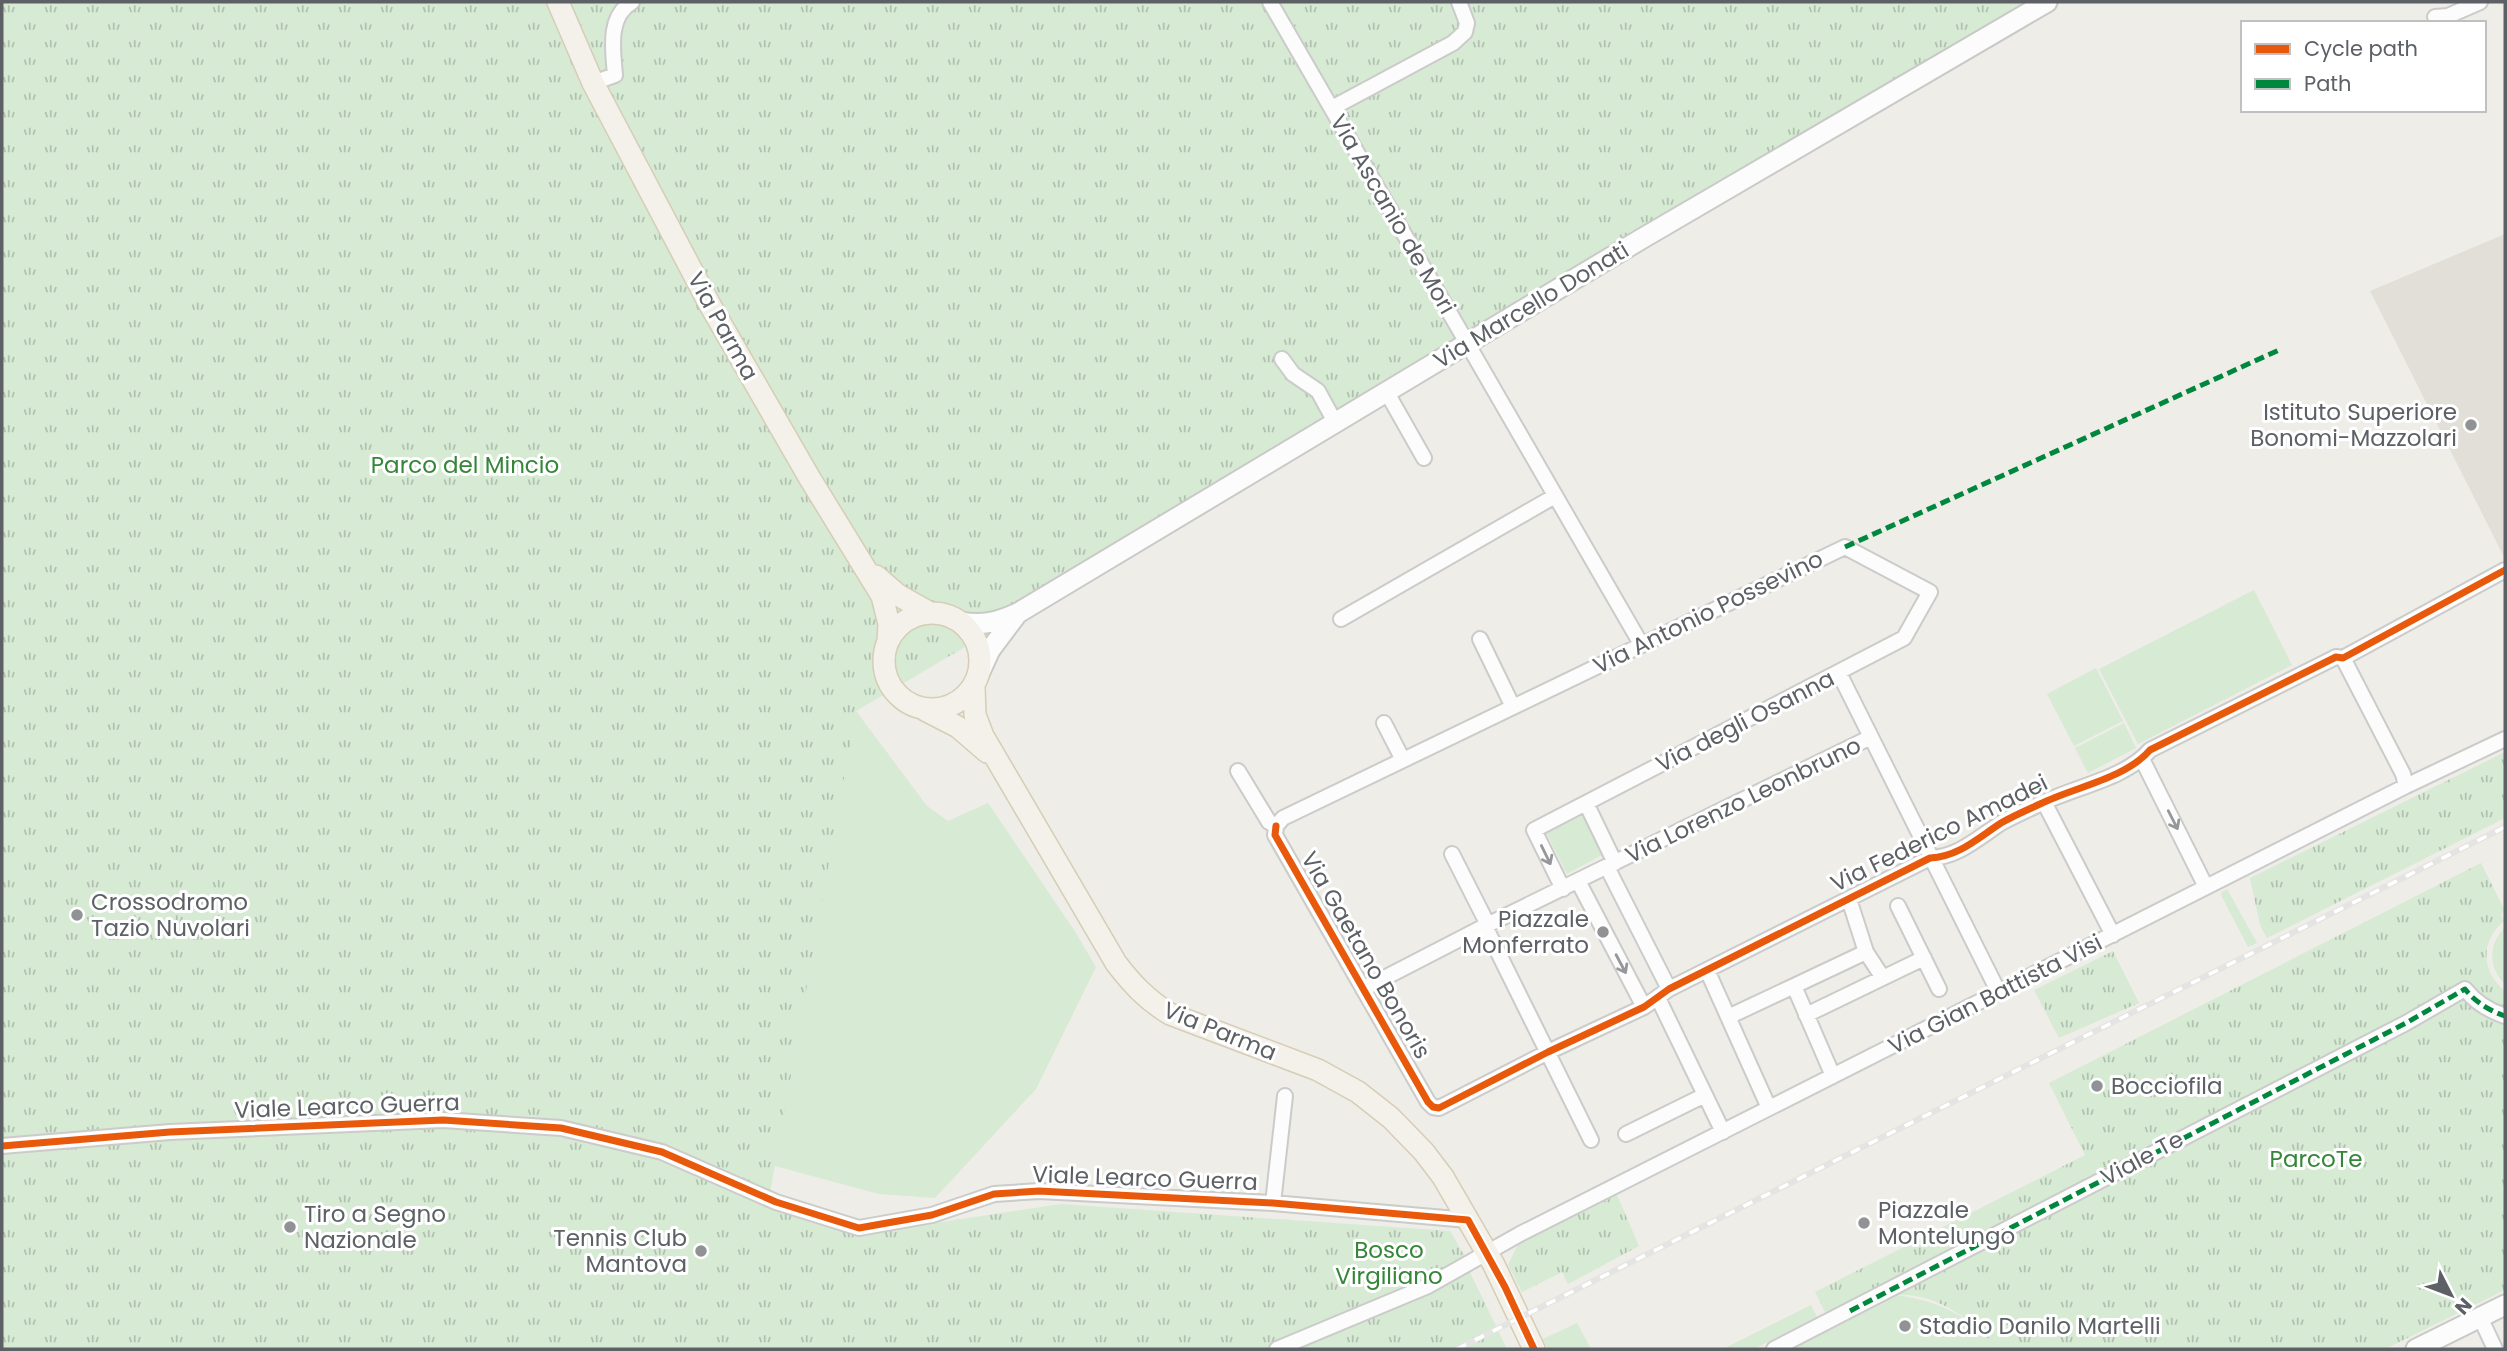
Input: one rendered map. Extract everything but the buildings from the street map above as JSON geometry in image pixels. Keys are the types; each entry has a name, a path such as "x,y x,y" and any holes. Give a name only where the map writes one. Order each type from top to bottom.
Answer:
{"main road":[{"name":"Via Parma","path":"558,2 593,83 709,305 809,477 863,562 886,607 888,642"},
{"name":"Via Parma","path":"863,562 898,595 930,613"},
{"path":"930,613 945,614 961,622 971,632 981,657 976,680 965,697 954,705 940,709 925,709 902,700 889,684 884,666 888,642 898,627 911,617 930,613"},
{"name":"Via Parma","path":"976,680 975,715 995,760 1116,963 1141,993 1170,1014 1318,1070 1367,1098 1391,1118 1424,1152 1443,1177 1487,1253 1529,1344"},
{"name":"Via Parma","path":"925,709 958,727 995,760"}],"street":[{"path":"593,83 615,75 615,21 632,2"},
{"name":"Via Ascanio de Mori","path":"1270,2 1641,644"},
{"path":"1332,108 1453,44 1461,37 1467,23 1459,2"},
{"name":"Via Marcello Donati","path":"961,622 977,625 991,623 1018,613 1386,391 2047,2"},
{"path":"2435,17 2448,16 2480,2"},
{"path":"1282,359 1293,374 1318,391 1335,422"},
{"path":"1386,391 1424,458"},
{"path":"1341,619 1555,496"},
{"name":"Via Antonio Possevino","path":"1276,826 1283,818 1845,547 1930,592 1904,638"},
{"name":"Via Federico Amadei","path":"1428,1102 1439,1108 1453,1102 1548,1052 1644,1007 1707,970 1930,858 1943,858 2044,802 2093,784 2142,760 2150,750 2336,657 2343,657 2505,570"},
{"name":"Via Marcello Donati","path":"976,680 994,644 1018,613"},
{"name":"Via degli Osanna","path":"1563,888 1534,830 1904,638"},
{"path":"1480,639 1513,707"},
{"path":"2343,657 2403,774 2406,786"},
{"path":"1839,673 1999,993"},
{"path":"1384,723 1403,760"},
{"name":"Via Lorenzo Leonbruno","path":"1363,989 1487,925 1871,737"},
{"name":"Via Gian Battista Visi","path":"1277,1349 1428,1286 1520,1234 2406,786 2505,739"},
{"path":"2142,760 2206,887"},
{"name":"Via Gaetano Bonoris","path":"1238,771 1269,822 1276,826 1275,835 1428,1102"},
{"path":"2044,802 2113,935"},
{"path":"1586,803 1705,1095 1723,1132"},
{"path":"1452,854 1591,1140"},
{"path":"1578,881 1644,1007"},
{"path":"1849,899 1866,953 1882,978"},
{"path":"1898,906 1939,989"},
{"path":"1728,1017 1866,953"},
{"path":"1806,1015 1924,958"},
{"path":"1707,970 1769,1108"},
{"path":"1794,986 1833,1076"},
{"name":"Viale Te","path":"1774,1349 2406,1023 2465,989 2471,998 2505,1016"},
{"path":"1626,1134 1705,1095"},
{"path":"1273,1203 1285,1096"},
{"name":"Viale Learco Guerra","path":"2,1146 170,1132 443,1120 561,1128 662,1152 776,1202 859,1228 932,1215 994,1195 1039,1191 1273,1203 1468,1220"},
{"path":"2416,1349 2505,1305"},
{"path":"2480,1317 2495,1349"}],"shaded area":[{"name":"Istituto Superiore Bonomi-Mazzolari","path":"2505,234 2505,559 2370,291"}],"green space":[{"name":"Parco del Mincio","path":"2,2 2061,2 856,711 768,1204 863,1234 1061,1204 1450,1231 1467,1260 1465,1262 1507,1349 2,1349"},
{"path":"2254,590 2292,665 2138,744 2099,669"},
{"path":"835,613 856,711 927,806 948,821 988,803 1096,967 1036,1089 935,1198 879,1194 515,1096"},
{"path":"2096,668 2123,721 2074,746 2047,694"},
{"path":"2124,723 2136,748 2088,773 2075,748"},
{"path":"2505,752 2505,818 2267,938 2260,925 2250,878"},
{"path":"1583,815 1602,855 1567,874 1546,832"},
{"name":"ParcoTe","path":"2481,863 2505,911 2501,914 2504,921 2491,938 2486,956 2491,975 2505,991 2505,1290 2385,1349 1998,1349 1965,1319 1925,1298 1895,1295 1825,1312 1815,1292 2085,1155 2049,1083"},
{"path":"2227,889 2257,943 2248,947 2221,895"},
{"path":"2505,927 2505,984 2495,970 2492,956 2495,941"},
{"path":"2113,951 2139,1003 2059,1038 2034,990"},
{"path":"1617,1195 1639,1246 1568,1284 1562,1272 1522,1292 1508,1265 1518,1244"},
{"name":"Stadio Danilo Martelli","path":"1896,1295 1926,1301 1953,1312 1976,1327 1998,1349 1789,1349"},
{"path":"1811,1305 1817,1317 1754,1349 1723,1349"},
{"path":"1577,1323 1591,1349 1548,1349 1543,1339"}],"railway":[{"path":"1457,1349 2505,827"}],"marked path":[{"path":"1845,547 2279,350"},
{"path":"1850,1311 2406,1023 2465,989 2483,1006 2505,1016"}],"cycle path":[{"path":"1276,826 1275,835 1428,1102 1439,1108 1644,1007 1669,989 1930,858 1959,850 2015,815 2127,768 2150,750 2336,657 2343,658 2505,570"},
{"path":"2,1146 170,1132 443,1120 561,1128 662,1152 776,1202 859,1228 932,1215 994,1194 1039,1191 1273,1203 1468,1220 1505,1287 1534,1349"}],"place":[{"name":"Istituto Superiore Bonomi-Mazzolari","path":"2471,425"},
{"name":"Crossodromo Tazio Nuvolari","path":"77,915"},
{"name":"Piazzale Monferrato","path":"1603,932"},
{"name":"Bocciofila","path":"2097,1086"},
{"name":"Piazzale Montelungo","path":"1864,1223"},
{"name":"Tiro a Segno Nazionale","path":"290,1227"},
{"name":"Tennis Club Mantova","path":"701,1251"},
{"name":"Stadio Danilo Martelli","path":"1905,1326"}],"park label":[{"name":"Bosco Virgiliano","path":"1389,1263"}]}
